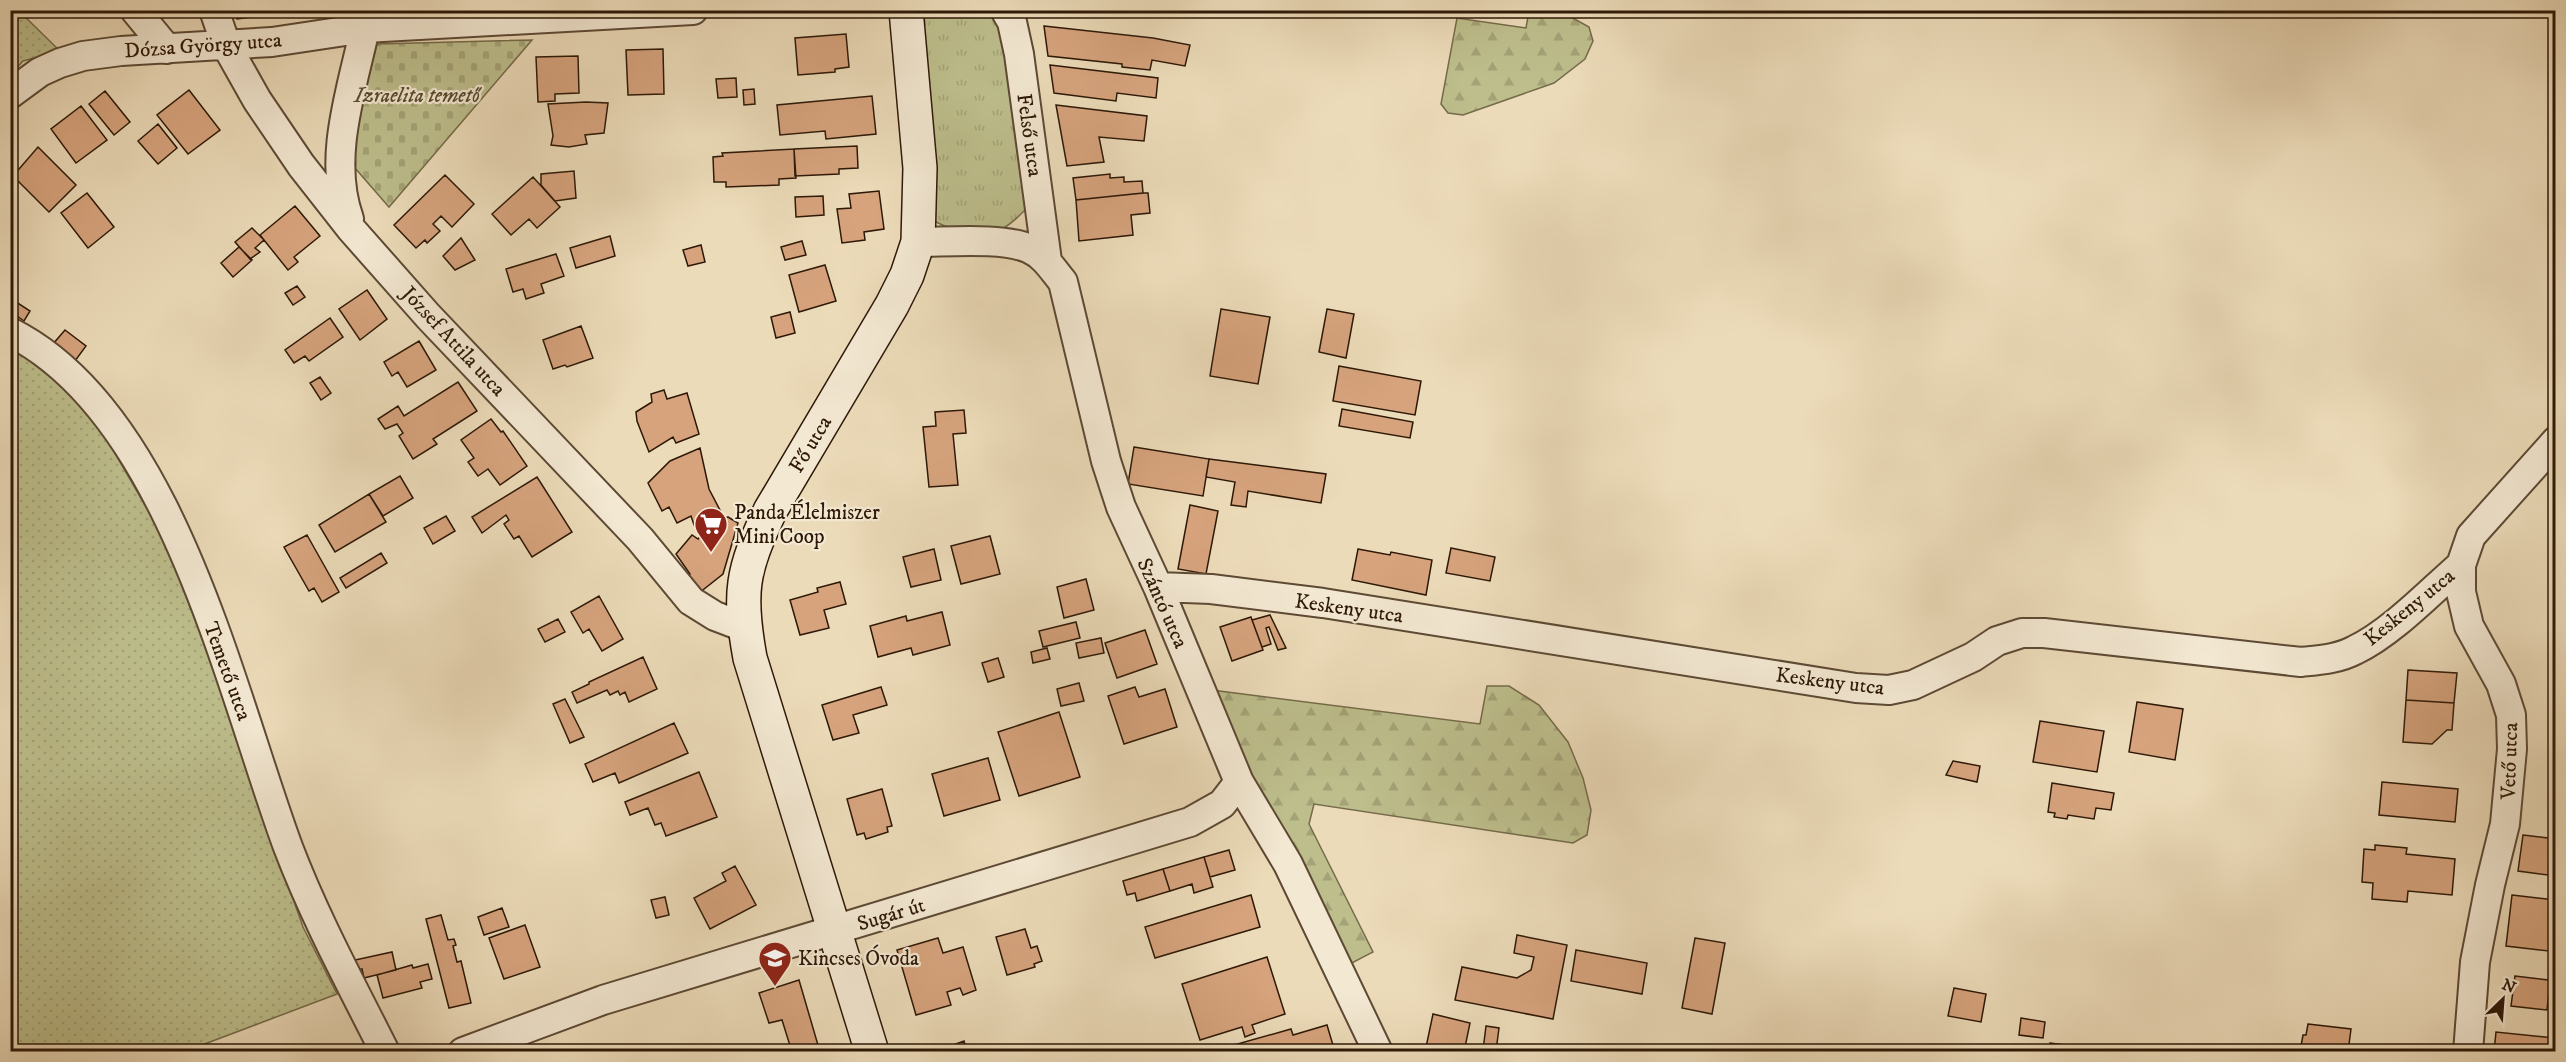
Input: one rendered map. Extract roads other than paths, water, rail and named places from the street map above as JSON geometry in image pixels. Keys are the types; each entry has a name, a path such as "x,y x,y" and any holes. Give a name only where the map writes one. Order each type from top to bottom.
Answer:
{"street":[{"path":"135,10 167,49"},
{"name":"József Attila utca","path":"214,10 226,45 257,100 295,156 352,230 428,316 640,539 691,601 715,616 744,627"},
{"name":"Dózsa György utca","path":"10,94 40,72 83,56 121,51 272,42 365,28 693,10"},
{"name":"Fő utca","path":"872,1052 750,658 744,627 743,581 770,511 892,305 907,275 918,242 920,168 906,10"},
{"name":"Felső utca","path":"1005,10 1012,22 1019,54 1047,261"},
{"path":"352,230 343,203 340,160 365,28"},
{"name":"Szántó utca","path":"918,242 1012,243 1031,249 1047,261 1063,282 1106,461 1121,507 1158,587 1239,782 1288,864 1378,1052"},
{"name":"Temető utca","path":"10,332 33,343 58,362 90,396 124,438 158,498 199,589 315,916 385,1052"},
{"name":"Vető utca","path":"2468,1052 2475,962 2505,824 2512,748 2511,715 2502,684 2469,626 2461,592 2461,565 2470,536 2556,441"},
{"name":"Keskeny utca","path":"1158,587 1210,589 1323,603 1856,688 1889,690 1913,685 1973,657 1997,640 2022,633 2067,635 2301,662 2330,659 2355,650 2381,633 2461,565"},
{"name":"Sugár út","path":"463,1052 502,1035 603,1000 834,932 1190,822 1222,804 1239,782"}],"place":[{"name":"Panda Élelmiszer Mini Coop","path":"711,553"},
{"name":"Kincses Óvoda","path":"775,987"}],"park label":[{"name":"Izraelita temető","path":"417,95"}]}
